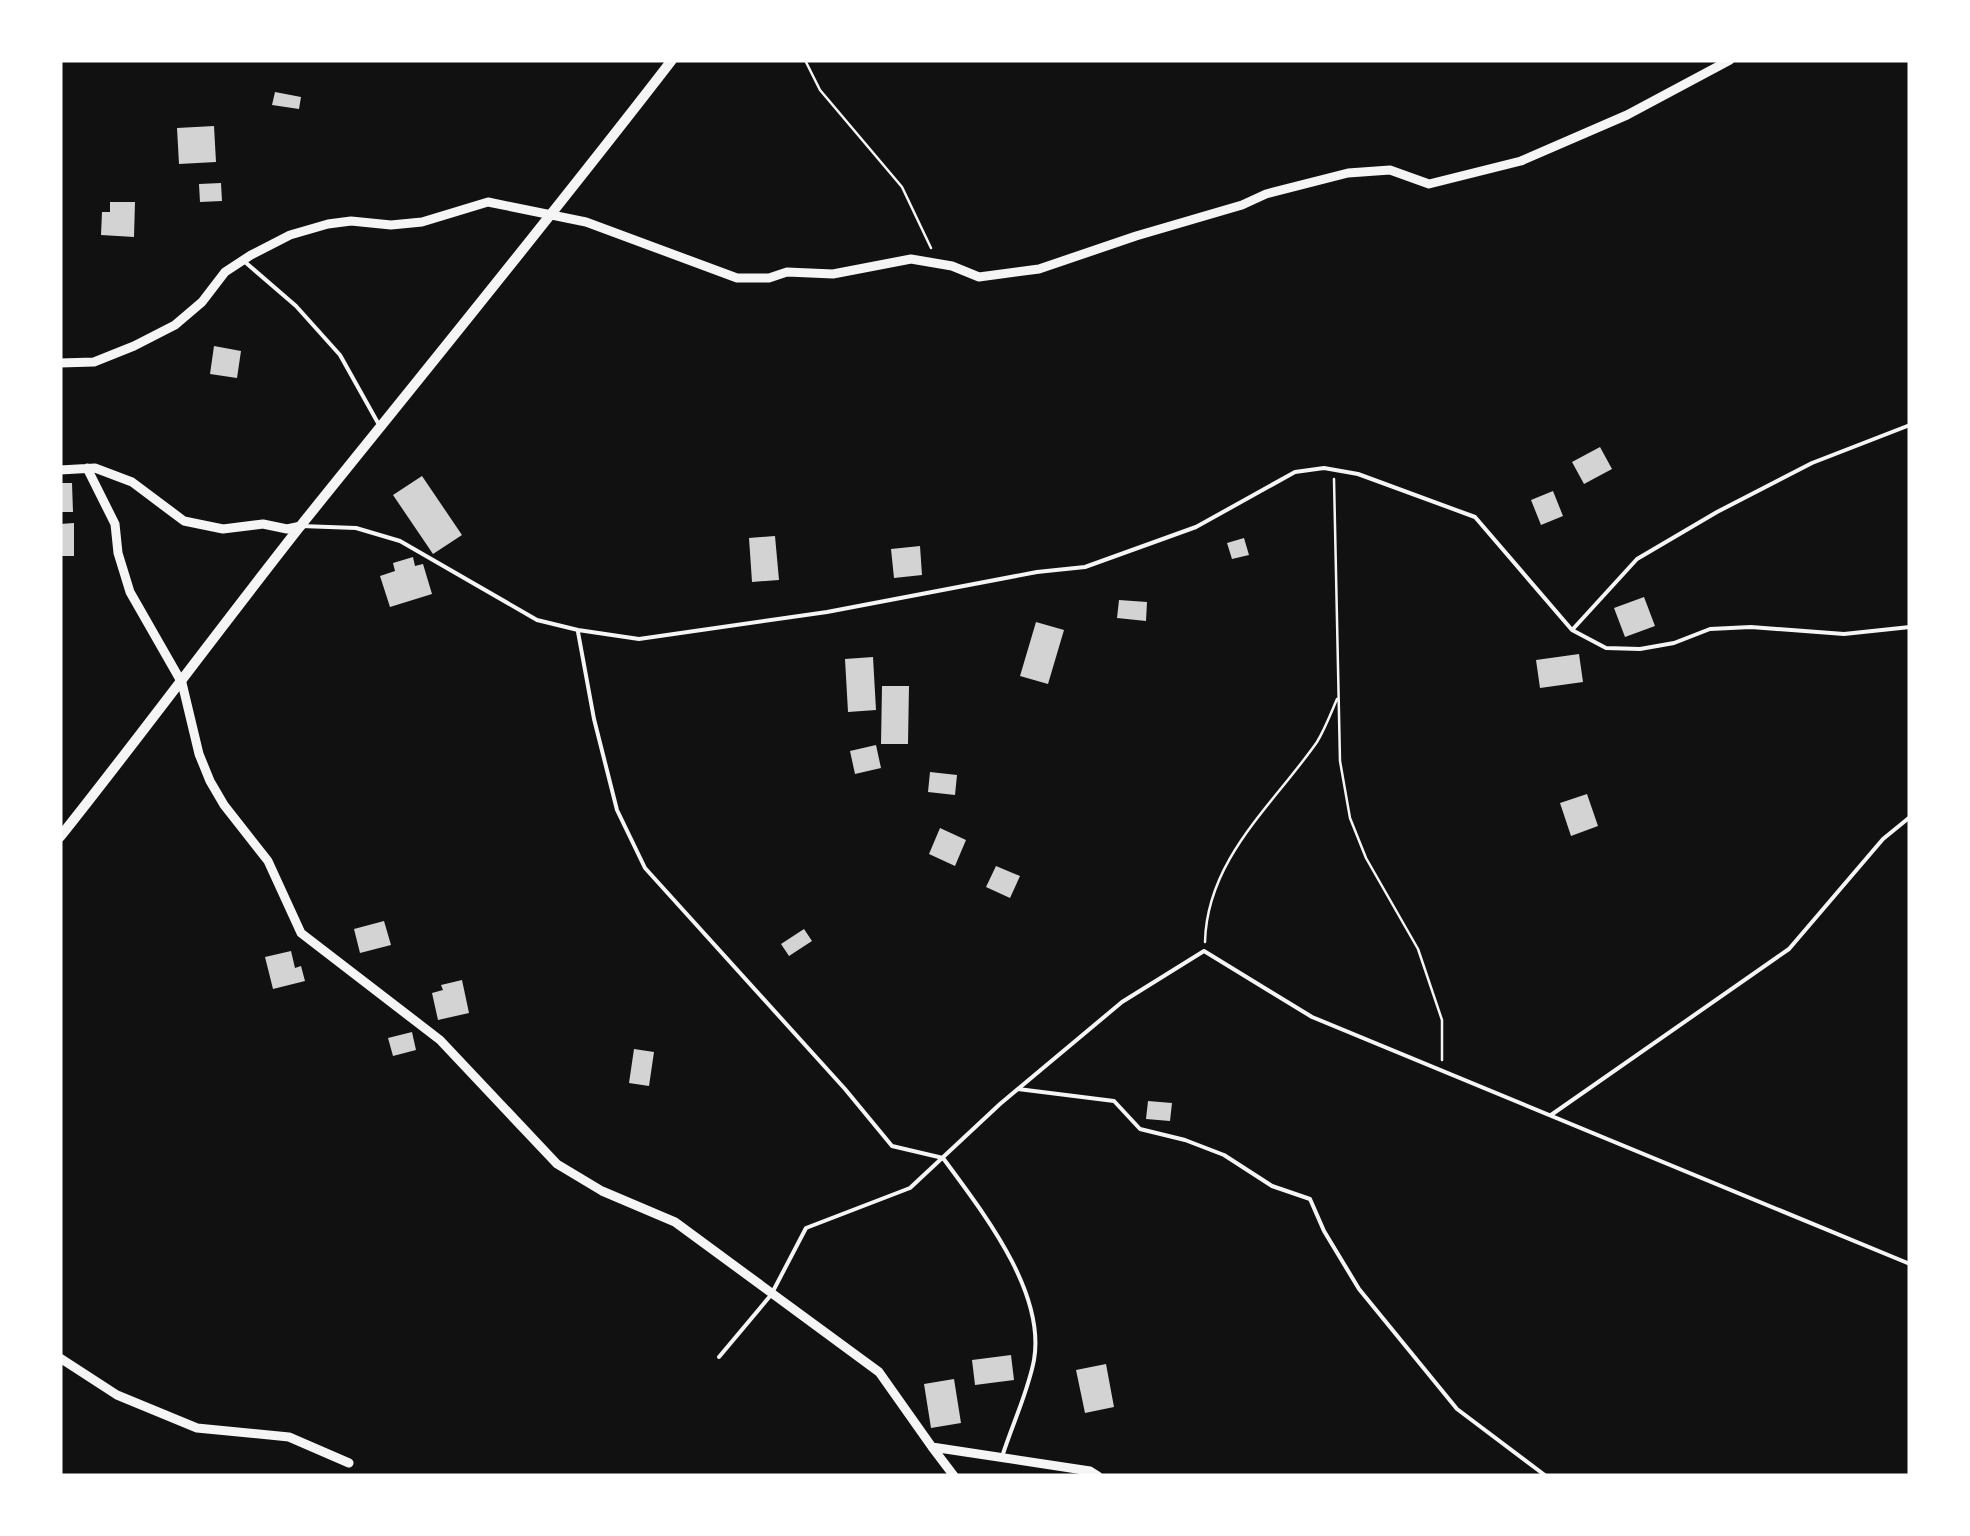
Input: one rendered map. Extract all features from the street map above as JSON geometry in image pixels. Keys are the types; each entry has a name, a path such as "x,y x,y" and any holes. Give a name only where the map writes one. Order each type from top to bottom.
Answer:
{"street":[{"path":"60,837 301,526 552,217 672,60"},
{"path":"60,363 94,362 176,325 202,302 225,272 243,260 290,234 328,224 351,220 422,222 488,202 586,222 737,278 769,278 788,272 833,274 911,258 979,276 1040,269 1266,194 1348,172 1390,170 1429,184 1502,165 1628,115 1730,60"},
{"path":"86,468 115,524 118,553 130,592 182,683 210,781 268,861 301,933 440,1040 557,1164 602,1191 675,1222 879,1372 954,1476"},
{"path":"60,470 95,468 132,482 184,522 223,529 263,524 301,526"},
{"path":"60,1358 118,1396 197,1428 289,1437 349,1463"},
{"path":"932,1448 1002,1456 1090,1471 1098,1476"}],"lane":[{"path":"243,260 296,306 340,355 380,427"},
{"path":"1572,630 1638,559 1812,463 1910,425"},
{"path":"301,526 356,528 400,540 537,620 638,639 826,612 1037,572 1085,567 1196,527 1296,472 1334,470 1358,474 1475,517 1572,630 1606,648 1640,649 1674,644 1710,630 1751,627 1844,634 1910,627"},
{"path":"578,630 616,810 644,868 845,1088 892,1146 943,1158 1000,1236 1030,1302 1034,1357 1002,1456"},
{"path":"1550,1116 1789,949 1882,839 1910,817"},
{"path":"718,1357 771,1295 806,1228 910,1188 1018,1089 1122,1002 1204,951 1312,1017 1910,1264"},
{"path":"1018,1089 1114,1100 1140,1129 1186,1140 1224,1156 1272,1186 1310,1199 1359,1289 1457,1410 1546,1476"}],"path":[{"path":"805,60 820,90 902,187 938,263"},
{"path":"1334,470 1340,761 1350,818 1366,858 1418,949 1442,1020 1442,1071"},
{"path":"1204,951 1206,913 1214,888 1268,801 1318,740 1338,698"}],"building":[{"path":"275,92 301,97 299,109 272,105"},
{"path":"214,126 216,162 179,164 177,128"},
{"path":"221,183 222,201 200,202 199,184"},
{"path":"110,202 135,202 134,237 101,235 102,212 110,212"},
{"path":"214,346 241,351 237,378 210,374"},
{"path":"1600,447 1612,469 1584,484 1572,462"},
{"path":"422,476 462,535 433,554 393,495"},
{"path":"60,483 72,483 73,512 60,512"},
{"path":"1553,491 1563,516 1541,525 1531,500"},
{"path":"74,523 74,556 60,556 60,524"},
{"path":"775,536 779,580 752,582 749,538"},
{"path":"1244,538 1249,555 1232,559 1227,543"},
{"path":"920,546 922,575 894,578 891,549"},
{"path":"413,557 415,566 423,564 432,594 390,607 380,576 395,571 393,563"},
{"path":"1644,597 1655,626 1625,637 1614,608"},
{"path":"1119,600 1147,602 1146,621 1117,618"},
{"path":"1036,622 1064,630 1048,684 1020,676"},
{"path":"1579,654 1583,682 1540,688 1536,660"},
{"path":"873,657 876,710 848,712 845,659"},
{"path":"882,686 909,686 908,744 881,744"},
{"path":"876,745 881,768 855,774 850,751"},
{"path":"930,772 957,775 955,795 928,792"},
{"path":"1587,794 1598,826 1571,836 1560,803"},
{"path":"940,828 966,840 955,866 929,854"},
{"path":"996,866 1020,876 1010,898 986,887"},
{"path":"384,921 391,945 360,953 354,929"},
{"path":"804,929 812,941 789,956 781,944"},
{"path":"291,951 295,968 301,966 305,981 273,989 265,957"},
{"path":"462,980 469,1013 438,1020 432,993 443,990 441,985"},
{"path":"412,1032 416,1050 393,1056 388,1038"},
{"path":"634,1049 654,1052 649,1086 629,1083"},
{"path":"1148,1101 1172,1103 1170,1121 1146,1119"},
{"path":"1011,1355 1014,1380 975,1385 972,1360"},
{"path":"1106,1364 1114,1407 1085,1413 1076,1370"},
{"path":"954,1379 961,1423 931,1428 924,1384"}]}
